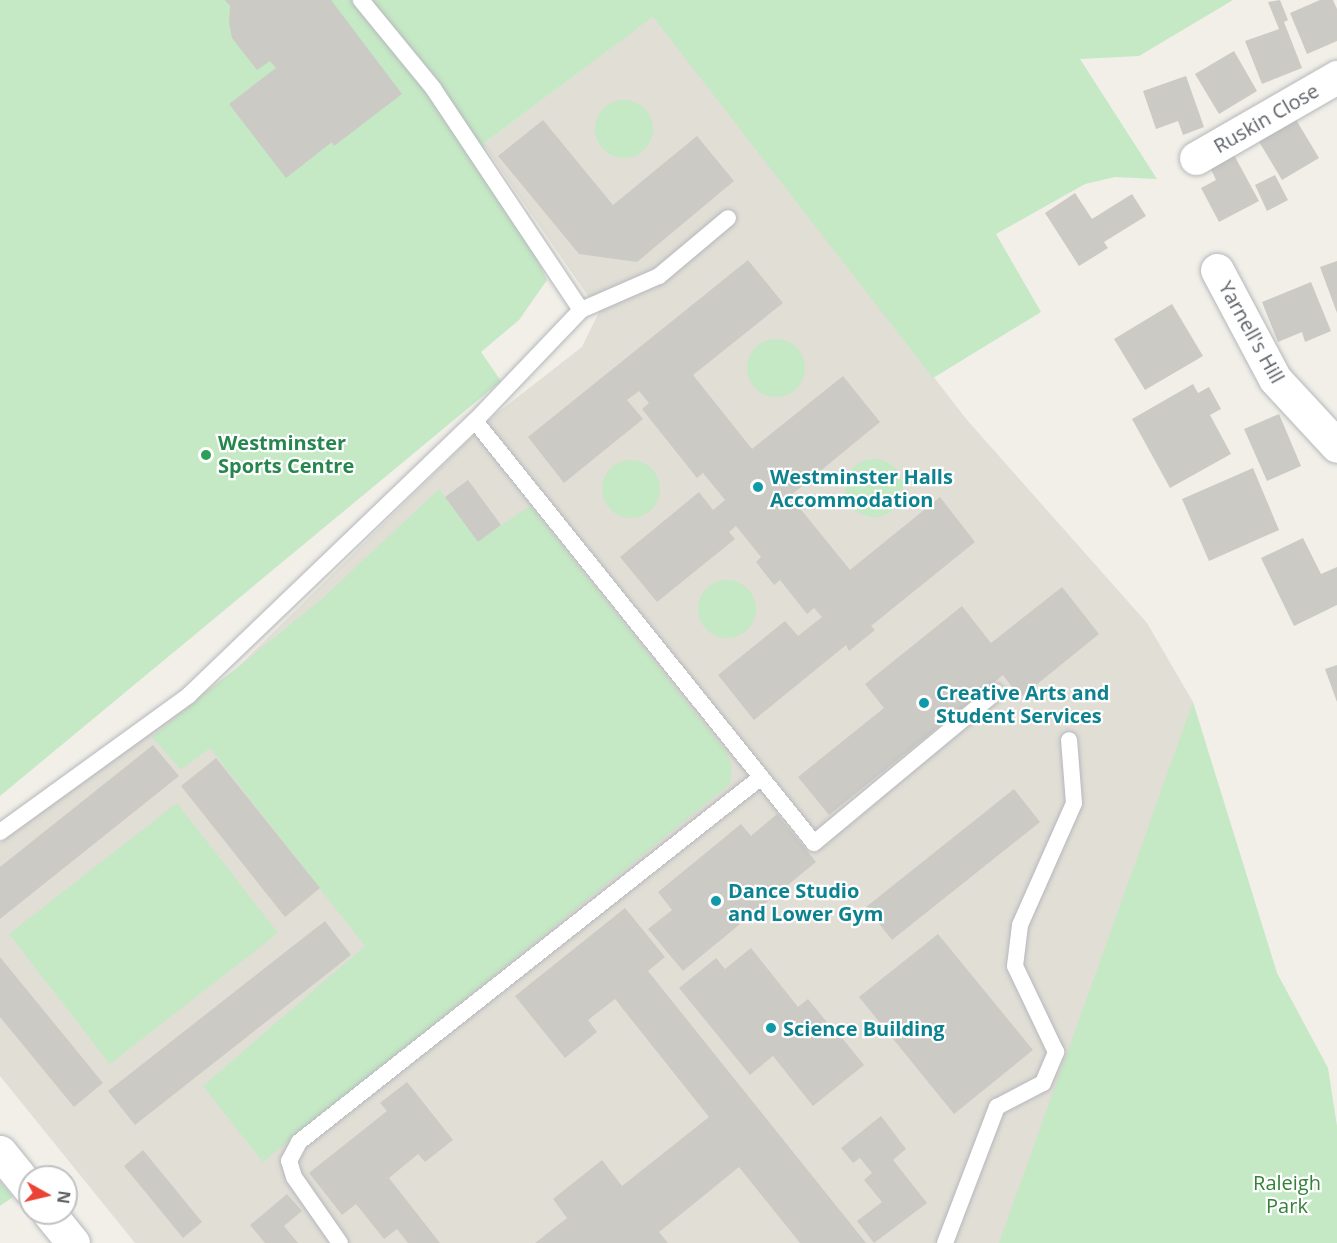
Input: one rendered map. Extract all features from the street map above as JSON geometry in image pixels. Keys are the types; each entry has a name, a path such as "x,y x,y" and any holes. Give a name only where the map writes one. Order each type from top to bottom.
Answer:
{"street":[{"name":"Ruskin Close","path":"1196,158 1337,77"},
{"name":"Yarnell's Hill","path":"1217,270 1275,379 1337,446"},
{"path":"0,1152 18,1174"},
{"path":"59,1225 73,1243"}],"lane":[{"path":"361,0 432,88 581,310"},
{"path":"0,832 189,695 475,421 581,310 659,276 728,218"},
{"path":"475,421 814,843 996,692"},
{"path":"945,1243 997,1107 1043,1083 1056,1052 1015,966 1020,925 1074,803 1069,740"},
{"path":"340,1243 294,1177 289,1161 299,1142 760,778"}],"shaded area":[{"path":"654,16 967,420 1147,623 1193,702 1240,1243 135,1243 78,1172 78,1165 72,1165 0,1076 0,843 237,668 492,417 582,347 599,312 483,144"}],"green space":[{"name":"Westminster Sports Centre","path":"0,0 1233,0 1139,56 1080,59 1157,179 1115,177 1085,184 996,234 1041,312 933,378 653,17 483,144 547,280 519,320 481,352 501,381 0,796"},
{"path":"618,100 630,100 645,108 653,123 653,135 645,150 630,158 618,158 603,150 595,135 595,123 603,108"},
{"path":"770,339 782,339 797,347 805,362 805,374 797,389 782,397 770,397 755,389 747,374 747,362 755,347"},
{"path":"868,459 880,459 895,467 903,482 903,494 895,509 880,517 868,517 853,509 845,494 845,482 853,467"},
{"path":"625,460 637,460 652,468 660,483 660,495 652,510 637,518 625,518 610,510 602,495 602,483 610,468"},
{"path":"439,489 478,541 530,506 727,753 732,768 730,784 263,1162 203,1086 365,946 210,748 181,770 152,737 323,598"},
{"path":"721,580 733,580 748,588 756,603 756,615 748,630 733,638 721,638 706,630 698,615 698,603 706,588"},
{"name":"Raleigh Park","path":"1193,702 1277,973 1328,1068 1337,1126 1337,1243 999,1243"},
{"path":"177,803 278,933 110,1064 9,934"},
{"path":"0,1181 13,1197 0,1206"}],"building":[{"path":"225,0 331,0 402,94 334,146 332,142 286,178 229,104 276,68 270,61 257,70 232,38 229,23 230,6"},
{"path":"1280,0 1288,20 1284,22 1302,68 1262,84 1245,41 1279,29 1268,2"},
{"path":"1320,0 1333,0 1337,9 1337,41 1307,54 1290,13"},
{"path":"1234,51 1257,91 1219,114 1195,74"},
{"path":"1186,76 1204,127 1183,135 1178,121 1156,129 1143,91"},
{"path":"1295,118 1319,158 1282,180 1258,140"},
{"path":"543,120 613,205 697,136 734,181 637,262 579,254 498,156"},
{"path":"1234,155 1259,201 1219,222 1201,188 1216,180 1210,167"},
{"path":"1275,175 1288,200 1267,211 1255,185"},
{"path":"1075,193 1092,219 1132,194 1146,216 1104,242 1108,248 1079,266 1045,213"},
{"name":"Westminster Halls Accommodation","path":"748,260 783,303 693,375 752,449 843,376 880,422 790,496 850,570 940,497 975,542 871,626 875,630 849,651 846,645 754,720 718,675 785,621 798,636 822,617 814,608 807,614 780,580 774,585 756,562 761,557 736,526 729,532 735,539 657,602 620,557 699,492 713,510 725,500 703,473 697,478 642,409 649,403 639,391 627,400 643,419 564,483 528,437"},
{"path":"1337,261 1337,313 1320,267"},
{"path":"1311,282 1331,331 1305,342 1302,332 1278,342 1262,302"},
{"path":"1172,304 1203,356 1145,390 1114,339"},
{"path":"1193,384 1198,393 1209,387 1221,409 1210,415 1231,454 1170,488 1132,419"},
{"path":"1279,414 1301,466 1267,481 1244,429"},
{"path":"1253,468 1279,530 1209,561 1182,499"},
{"path":"468,480 501,525 478,542 445,497"},
{"path":"1303,538 1321,574 1337,567 1337,605 1294,626 1261,558"},
{"name":"Creative Arts and Student Services","path":"1062,587 1099,634 1020,698 1003,675 829,815 798,777 884,708 865,684 962,606 991,643"},
{"path":"1337,665 1337,702 1325,669"},
{"path":"153,745 179,776 0,919 0,867"},
{"path":"216,758 320,888 285,917 181,786"},
{"path":"1014,789 1040,822 892,940 866,907"},
{"name":"Dance Studio and Lower Gym","path":"777,814 816,862 683,971 648,929 672,910 658,892 741,824 751,836"},
{"path":"625,908 665,957 648,971 866,1243 800,1243 739,1167 659,1232 668,1243 535,1243 567,1218 553,1199 602,1160 622,1186 709,1117 615,999 588,1020 597,1032 565,1058 515,996"},
{"path":"325,921 351,955 135,1125 108,1091"},
{"path":"938,934 1033,1050 954,1114 859,997"},
{"name":"Science Building","path":"751,948 798,1007 808,999 831,1027 828,1030 834,1037 838,1033 864,1065 813,1106 773,1056 750,1075 679,988 716,958 725,969"},
{"path":"0,957 103,1083 74,1107 0,1017"},
{"path":"407,1082 453,1140 425,1162 418,1154 389,1178 440,1243 408,1243 397,1229 384,1239 356,1204 342,1215 309,1173 387,1111 380,1103"},
{"path":"881,1116 906,1149 893,1160 927,1203 874,1243 857,1221 882,1202 864,1180 872,1173 860,1158 853,1163 841,1148"},
{"path":"143,1150 202,1222 183,1238 124,1166"},
{"path":"287,1194 302,1211 284,1226 298,1243 265,1243 250,1225"}],"place":[{"name":"Westminster Sports Centre","path":"206,455"},
{"name":"Westminster Halls Accommodation","path":"758,487"},
{"name":"Creative Arts and Student Services","path":"924,703"},
{"name":"Dance Studio and Lower Gym","path":"716,901"},
{"name":"Science Building","path":"771,1028"}]}
